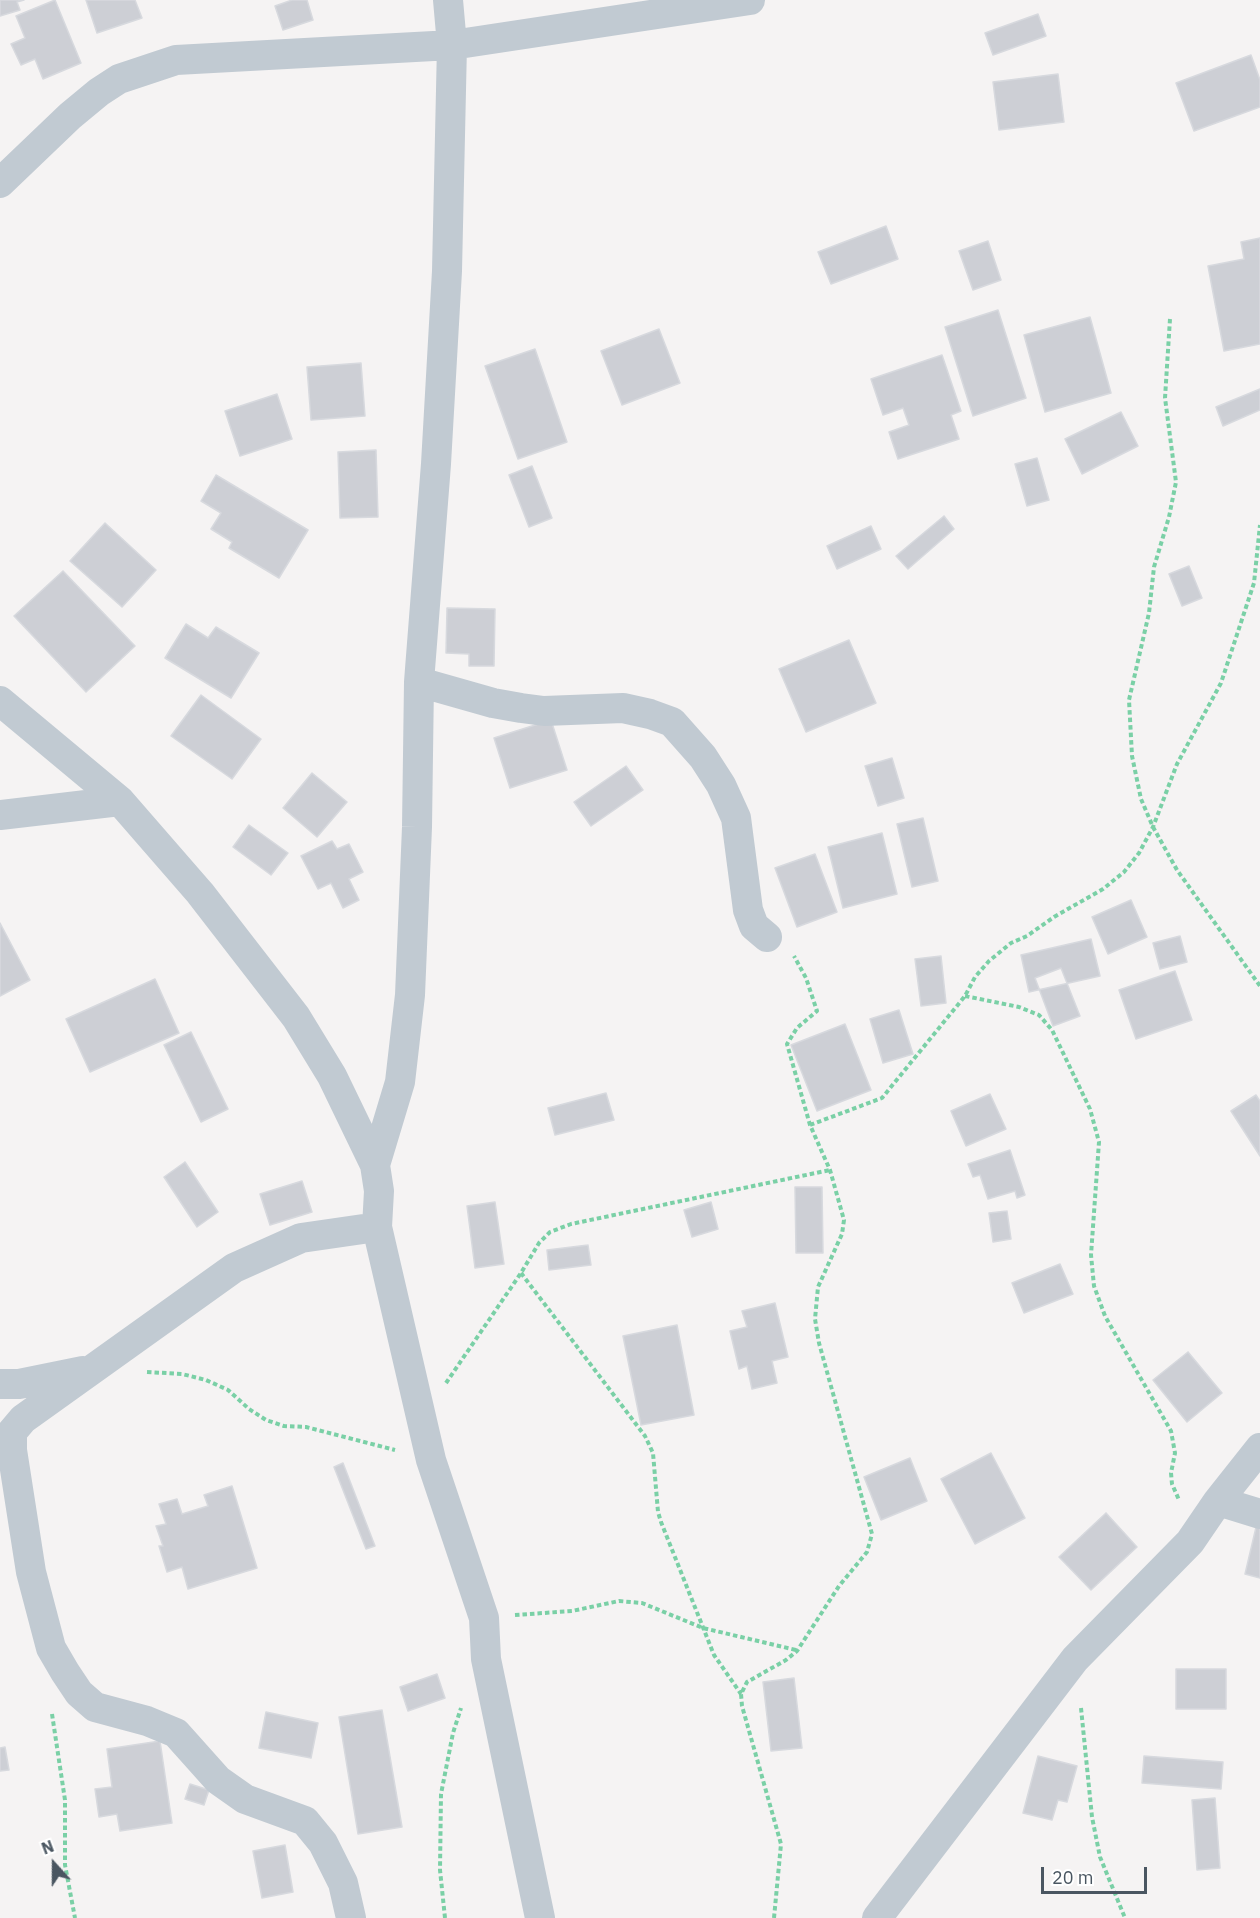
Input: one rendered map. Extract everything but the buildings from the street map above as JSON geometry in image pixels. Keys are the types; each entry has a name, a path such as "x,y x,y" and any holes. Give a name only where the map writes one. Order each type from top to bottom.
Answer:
{"street":[{"path":"375,1165 400,1083 410,995 417,827 419,682 436,464 447,271 452,45 448,0"},
{"path":"0,183 70,116 99,92 119,79 176,60 452,45 750,0"},
{"path":"419,682 493,703 521,708 544,711 623,708 672,722 703,757 721,785 736,818 748,910 754,926 767,937"},
{"path":"0,701 120,801 200,893 296,1017 332,1076 375,1165 379,1191 378,1227 431,1460 484,1618 486,1659 540,1918"},
{"path":"0,815 120,801"},
{"path":"351,1918 343,1883 323,1842 305,1821 245,1798 218,1780 176,1733 147,1720 95,1707 79,1693 64,1672 51,1648 31,1572 12,1450 12,1432 22,1419 234,1268 301,1238 378,1227"},
{"path":"0,1384 19,1384 94,1368"},
{"path":"877,1918 1075,1659 1190,1542 1260,1448"},
{"path":"1218,1502 1260,1514"}],"path":[{"path":"1170,319 1165,398 1176,482 1169,517 1154,567 1149,613 1129,700 1132,756 1142,799 1153,827 1177,870 1260,986"},
{"path":"810,1125 882,1098 965,996 982,969 1011,944 1103,889 1124,872 1139,853 1153,827 1177,764 1221,683 1254,584 1260,525"},
{"path":"1254,584 1260,583"},
{"path":"741,1694 747,1682 786,1660 797,1651 839,1586 867,1552 872,1534 819,1343 816,1319 818,1287 842,1234 844,1220 830,1170 810,1125 787,1044 797,1028 817,1011 800,964 791,952 767,937"},
{"path":"965,996 1019,1007 1039,1015 1052,1030 1090,1109 1099,1142 1091,1255 1094,1286 1105,1316 1171,1431 1175,1453 1171,1473 1172,1484 1178,1496 1190,1542"},
{"path":"422,1418 550,1232 571,1224 830,1170"},
{"path":"521,1273 645,1436 652,1453 658,1512 714,1655 741,1694 742,1706 781,1844 774,1918"},
{"path":"137,1373 182,1374 206,1380 228,1390 249,1409 266,1420 284,1426 306,1427 431,1460"},
{"path":"484,1618 572,1611 619,1601 642,1603 703,1628 797,1651"},
{"path":"1075,1659 1092,1817 1100,1857 1125,1918"},
{"path":"446,1918 440,1870 441,1794 453,1733 462,1706"},
{"path":"51,1708 65,1800 65,1866 75,1918"}]}
